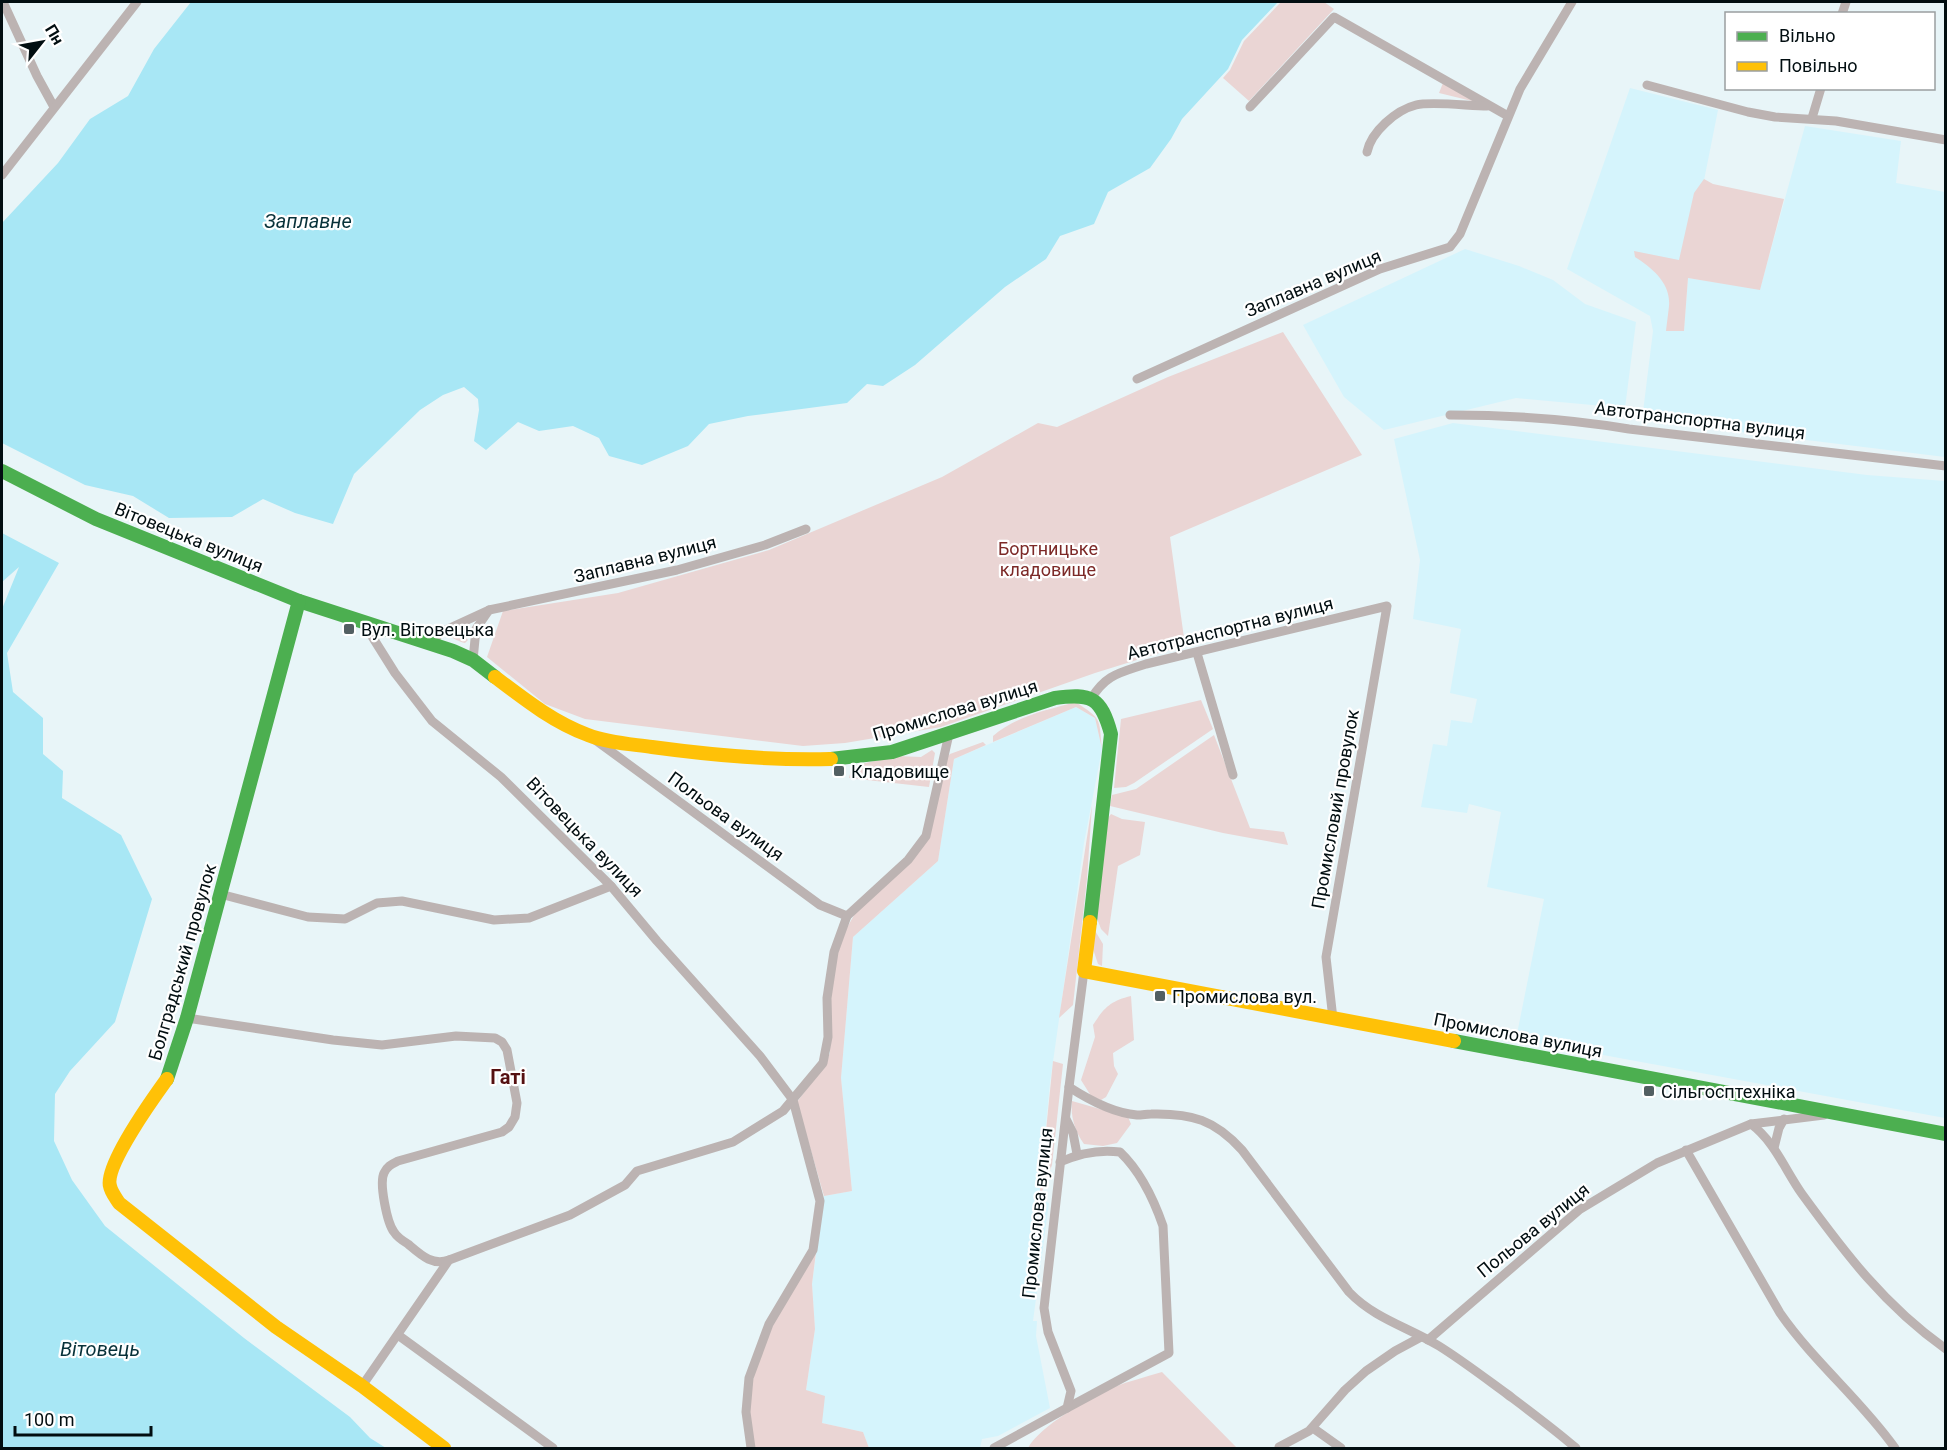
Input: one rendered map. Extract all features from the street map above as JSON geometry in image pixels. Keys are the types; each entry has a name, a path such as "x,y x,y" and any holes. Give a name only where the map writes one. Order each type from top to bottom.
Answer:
{"street":[{"path":"3,2 36,76 54,107"},
{"path":"2,175 137,2"},
{"name":"Заплавна вулиця","path":"1137,379 1380,269 1450,247 1460,234 1508,116 1530,70 1572,2"},
{"path":"1250,106 1334,17 1508,116"},
{"path":"1647,85 1774,117 1812,118 1946,140"},
{"path":"1812,118 1820,90"},
{"path":"1367,152 1369,142 1376,131 1404,111 1417,105 1490,106"},
{"name":"Автотранспортна вулиця","path":"1450,415 1498,415 1595,423 1946,466"},
{"name":"Вітовецька вулиця","path":"2,471 96,519 299,601 363,622 395,673 432,721 501,777 611,886 760,1056 793,1100 820,1201 813,1250 769,1324 749,1378 746,1412 751,1449"},
{"name":"Заплавна вулиця","path":"433,644 439,633 489,610 677,570 765,545 806,529"},
{"name":"Болградський провулок","path":"299,601 187,1018 168,1078 151,1101 113,1164 110,1185 119,1203 276,1327 362,1386 444,1449"},
{"name":"Автотранспортна вулиця","path":"1091,699 1100,684 1117,674 1146,664 1387,606"},
{"name":"Промисловий провулок","path":"1333,1019 1326,957 1387,606"},
{"path":"472,660 476,629 489,610"},
{"name":"Промислова вулиця","path":"363,622 433,644 472,660 529,703 557,721 590,736 682,751 798,760 847,758 892,752 1055,698 1081,695 1101,707 1108,718 1111,734 1044,1308 1048,1332 1071,1391 1067,1408"},
{"path":"1197,653 1233,775"},
{"path":"187,1018 382,1045 456,1036 495,1038 502,1042 507,1050 517,1103 515,1117 509,1127 502,1132 398,1161 388,1166 381,1182 390,1224 394,1233 424,1258 441,1263 570,1215 626,1185 638,1171 732,1142 783,1111 823,1063 828,1037 828,987 834,952 847,916 908,860 926,836 950,734"},
{"name":"Польова вулиця","path":"590,736 820,905 847,916"},
{"path":"220,894 308,917 345,919 377,903 402,901 494,920 529,918 611,886"},
{"name":"Промислова вулиця","path":"1084,971 1946,1134"},
{"path":"1069,1087 1090,1101 1137,1115 1194,1118 1213,1124 1229,1135 1348,1292 1359,1303 1370,1311 1425,1338 1474,1370 1558,1432 1576,1449"},
{"name":"Польова вулиця","path":"1279,1447 1303,1436 1345,1390 1366,1371 1395,1351 1425,1338 1579,1210 1657,1163 1686,1149 1751,1124 1839,1114"},
{"path":"1065,1118 1073,1133 1077,1154"},
{"path":"1774,1148 1784,1119"},
{"path":"1751,1124 1761,1131 1774,1148 1797,1187 1858,1268 1892,1306 1946,1349"},
{"path":"1686,1149 1792,1330 1878,1425 1895,1449"},
{"path":"994,1449 1169,1353 1166,1237 1159,1214 1135,1169 1120,1152 1106,1150 1077,1154 1060,1162"},
{"path":"362,1386 449,1260"},
{"path":"398,1335 553,1449"},
{"path":"1312,1428 1341,1449"}],"shaded area":[{"path":"1630,88 1718,110 1674,331 1684,331 1688,278 1760,289 1805,126 1901,141 1896,183 1945,192 1945,457 1642,420 1653,331 1650,316 1567,269"},
{"path":"1465,249 1519,266 1553,280 1585,304 1636,322 1625,408 1516,398 1384,430 1344,397 1303,325"},
{"path":"1453,423 1867,475 1945,481 1945,1118 1516,1039 1544,899 1487,887 1501,812 1469,804 1467,813 1421,807 1433,744 1447,746 1451,720 1472,723 1477,699 1450,693 1461,629 1413,619 1420,560 1394,439"},
{"path":"1076,707 1095,718 1102,749 1084,843 1050,1083 1039,1199 1049,1203 1033,1321 1037,1321 1036,1336 1050,1408 998,1436 982,1439 980,1448 869,1448 863,1432 822,1423 806,1390 815,1329 812,1284 824,1196 852,1191 841,1078 853,937 938,861 954,759"}],"green space":[{"path":"1281,2 1324,2 1334,9 1249,101 1223,78 1230,70 1244,41"},
{"path":"1443,83 1476,102 1439,93"},
{"path":"1704,179 1713,184 1784,199 1760,290 1688,278 1684,331 1666,331 1669,306 1667,290 1654,271 1635,257 1634,251 1679,260 1694,193"},
{"name":"Бортницьке кладовище","path":"1283,332 1362,455 1170,537 1185,645 1095,673 941,727 845,743 803,746 585,719 545,704 487,657 503,611 618,593 769,550 942,477 1038,423 1057,427 1168,377"},
{"path":"455,629 468,640 465,643 447,636 446,634"},
{"path":"1201,700 1213,729 1134,783 1126,787 1114,788 1121,719"},
{"path":"1076,702 1098,720 1102,749 1095,718 1076,707 993,742 993,736 1012,723 1032,714"},
{"path":"1214,735 1250,828 1284,832 1288,845 1223,833 1110,806 1112,795 1136,789"},
{"path":"983,742 986,745 954,759 938,861 853,937 841,1078 852,1191 824,1196 797,1102 825,1064 830,1053 829,998 844,933 857,910 928,837 947,757"},
{"path":"932,750 935,753 929,787 849,778 852,766 897,756 921,757"},
{"path":"1092,805 1087,879 1073,1005 1059,1018"},
{"path":"1111,814 1122,819 1145,822 1140,855 1118,866 1108,936 1101,929 1095,913 1105,822"},
{"path":"1091,924 1103,944 1102,966 1098,964 1093,949"},
{"path":"1131,996 1134,1040 1113,1053 1114,1066 1118,1074 1106,1097 1101,1100 1091,1096 1081,1080 1095,1037 1093,1025 1108,1006"},
{"path":"1053,1061 1063,1064 1052,1165 1039,1200"},
{"path":"1072,1101 1128,1117 1131,1124 1117,1143 1103,1146 1084,1144 1074,1123"},
{"path":"816,1252 812,1284 815,1329 806,1390 825,1396 822,1423 863,1432 869,1448 754,1448 749,1417 755,1372 770,1330"},
{"path":"1162,1372 1237,1448 1028,1448 1054,1422 1092,1398 1120,1385"}],"water":[{"name":"Заплавне","path":"191,2 1278,2 1242,40 1228,69 1182,119 1150,168 1108,192 1094,224 1060,236 1046,259 1005,287 915,365 883,386 867,384 847,403 748,416 709,424 688,446 642,465 609,456 599,438 573,426 539,431 518,422 486,450 474,441 479,410 478,399 464,387 443,395 420,410 354,474 333,524 295,513 263,499 232,517 169,518 133,496 85,485 2,443 2,223 58,163 90,119 128,96 154,49"},
{"name":"Вітовець","path":"2,533 59,563 7,653 13,692 43,718 43,754 63,771 62,798 121,835 152,899 115,1022 70,1071 55,1094 54,1141 72,1180 105,1226 244,1338 350,1417 370,1438 386,1448 2,1448 2,609 19,567 2,582"}],"traffic: fast":[{"path":"2,471 96,519 299,601 453,651 473,660 495,677"},
{"path":"167,1079 187,1018 299,601"},
{"path":"831,759 892,752 1055,698 1078,696 1093,700 1103,712 1111,734 1090,922"},
{"path":"1454,1041 1946,1134"}],"traffic: slow":[{"path":"495,677 551,717 575,730 603,740 742,757 831,759"},
{"path":"1090,922 1084,971 1454,1041"},
{"path":"167,1079 131,1132 115,1163 110,1176 110,1186 119,1203 276,1327 362,1386 444,1448"}],"place":[{"name":"Вул. Вітовецька","path":"349,629"},
{"name":"Кладовище","path":"839,771"},
{"name":"Промислова вул.","path":"1160,996"},
{"name":"Сільгосптехніка","path":"1649,1091"}],"district":[{"name":"Гаті","path":"508,1077"}]}
